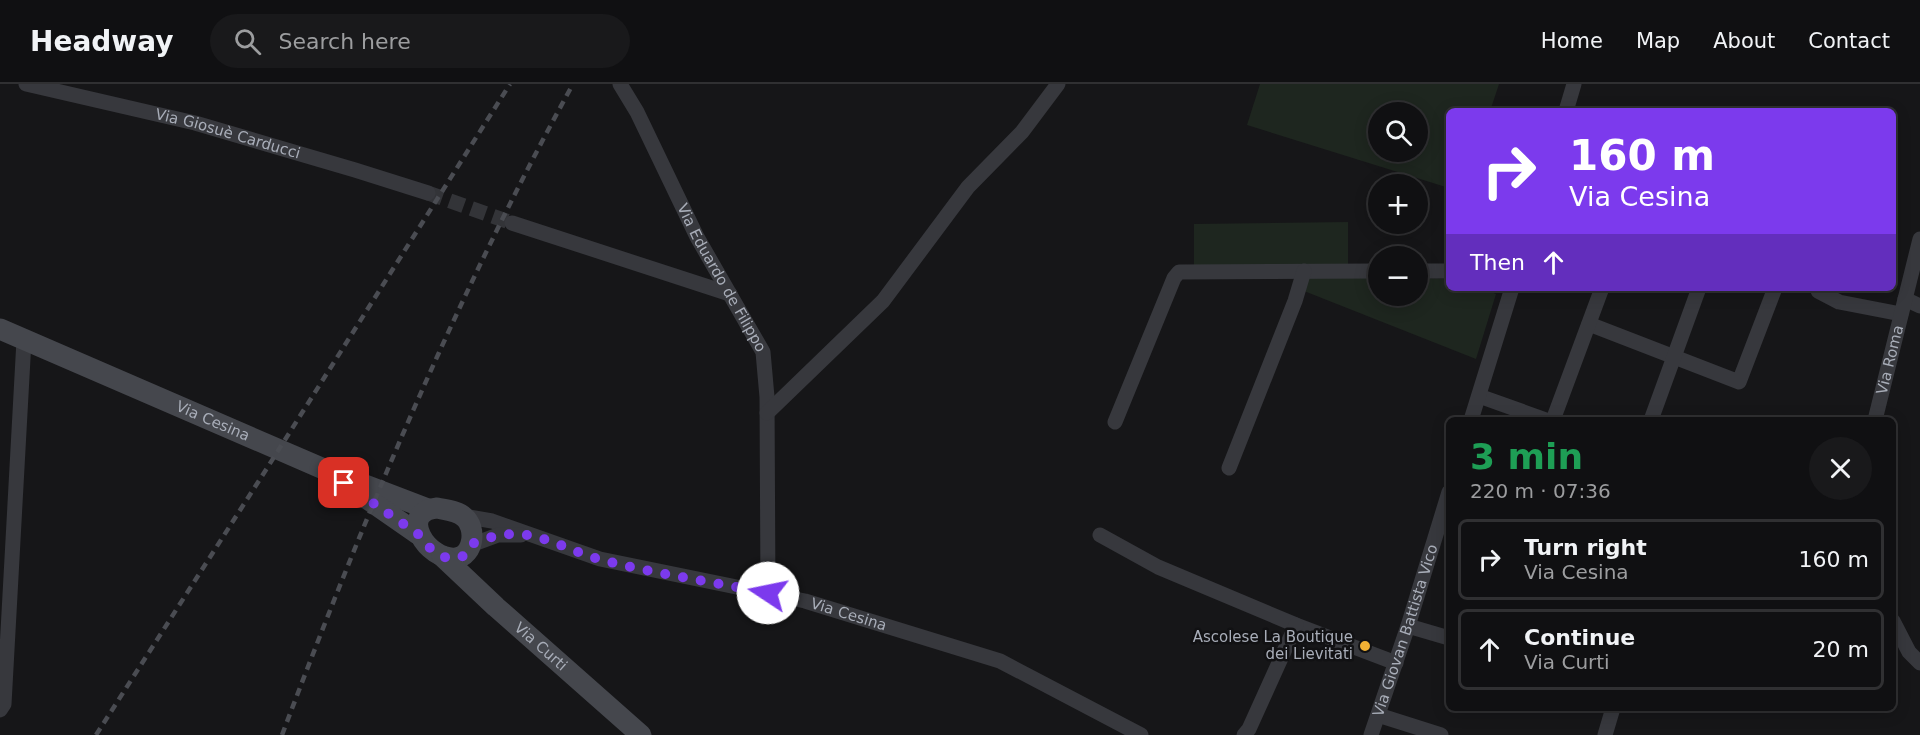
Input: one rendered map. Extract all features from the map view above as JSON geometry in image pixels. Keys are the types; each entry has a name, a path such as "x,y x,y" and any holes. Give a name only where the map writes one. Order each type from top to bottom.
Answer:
{"main road":[{"name":"Via Cesina","path":"0,329 326,470 428,509 437,508 463,516"},
{"path":"326,470 418,534 423,542 442,556"},
{"path":"418,534 418,524 428,509"},
{"path":"463,516 472,532 469,549 481,593"},
{"name":"Via Cesina","path":"442,556 460,558 469,549"},
{"name":"Via Curti","path":"442,556 641,735"}],"street":[{"name":"Via Giosuè Carducci","path":"26,84 195,123 344,166 428,194"},
{"name":"Via Eduardo de Filippo","path":"620,84 637,112 697,237 763,352 767,413 768,593"},
{"path":"767,413 883,302 968,187 1022,132 1058,84"},
{"path":"1567,108 1574,84"},
{"path":"512,223 730,294"},
{"name":"Via Roma","path":"1876,417 1920,239"},
{"path":"1229,468 1295,301 1304,271"},
{"path":"1114,422 1174,278 1179,272 1368,271"},
{"path":"1428,271 1446,271"},
{"path":"1472,417 1511,291"},
{"path":"1554,417 1601,291"},
{"path":"1652,417 1698,291"},
{"path":"1588,324 1739,382 1774,291"},
{"path":"1818,291 1839,302 1903,307 1920,306"},
{"path":"0,710 4,704 24,340"},
{"path":"1479,396 1538,417"},
{"name":"Via Giovan Battista Vico","path":"1371,735 1446,502"},
{"path":"463,516 492,521 532,535"},
{"name":"Via Cesina","path":"469,549 498,535 532,535 600,560 805,600 1000,661 1141,735"},
{"path":"1100,535 1158,567 1296,625 1396,663"},
{"path":"1244,735 1250,729 1296,625"},
{"path":"1408,626 1446,637"},
{"path":"1896,627 1909,652 1920,663"},
{"path":"1605,735 1612,711"},
{"path":"1378,715 1441,735"}],"shaded area":[{"path":"1260,84 1499,84 1491,108 1446,108 1446,187 1428,181 1428,174 1404,174 1247,125"},
{"path":"1348,222 1348,265 1194,266 1194,224"},
{"path":"1310,275 1368,277 1368,306 1428,306 1428,278 1446,279 1446,291 1488,291 1496,294 1476,359 1304,291"}],"tunnel":[{"path":"428,193 512,223"}],"railway":[{"path":"96,735 510,84"},
{"path":"282,735 347,569 416,404 491,243 573,84"}],"place":[{"name":"Ascolese La Boutique dei Lievitati","path":"1365,646"}],"route":[{"path":"344,483 418,534 423,542 442,556 460,558 467,553 471,545 498,535 532,535 600,560 768,593"}]}
